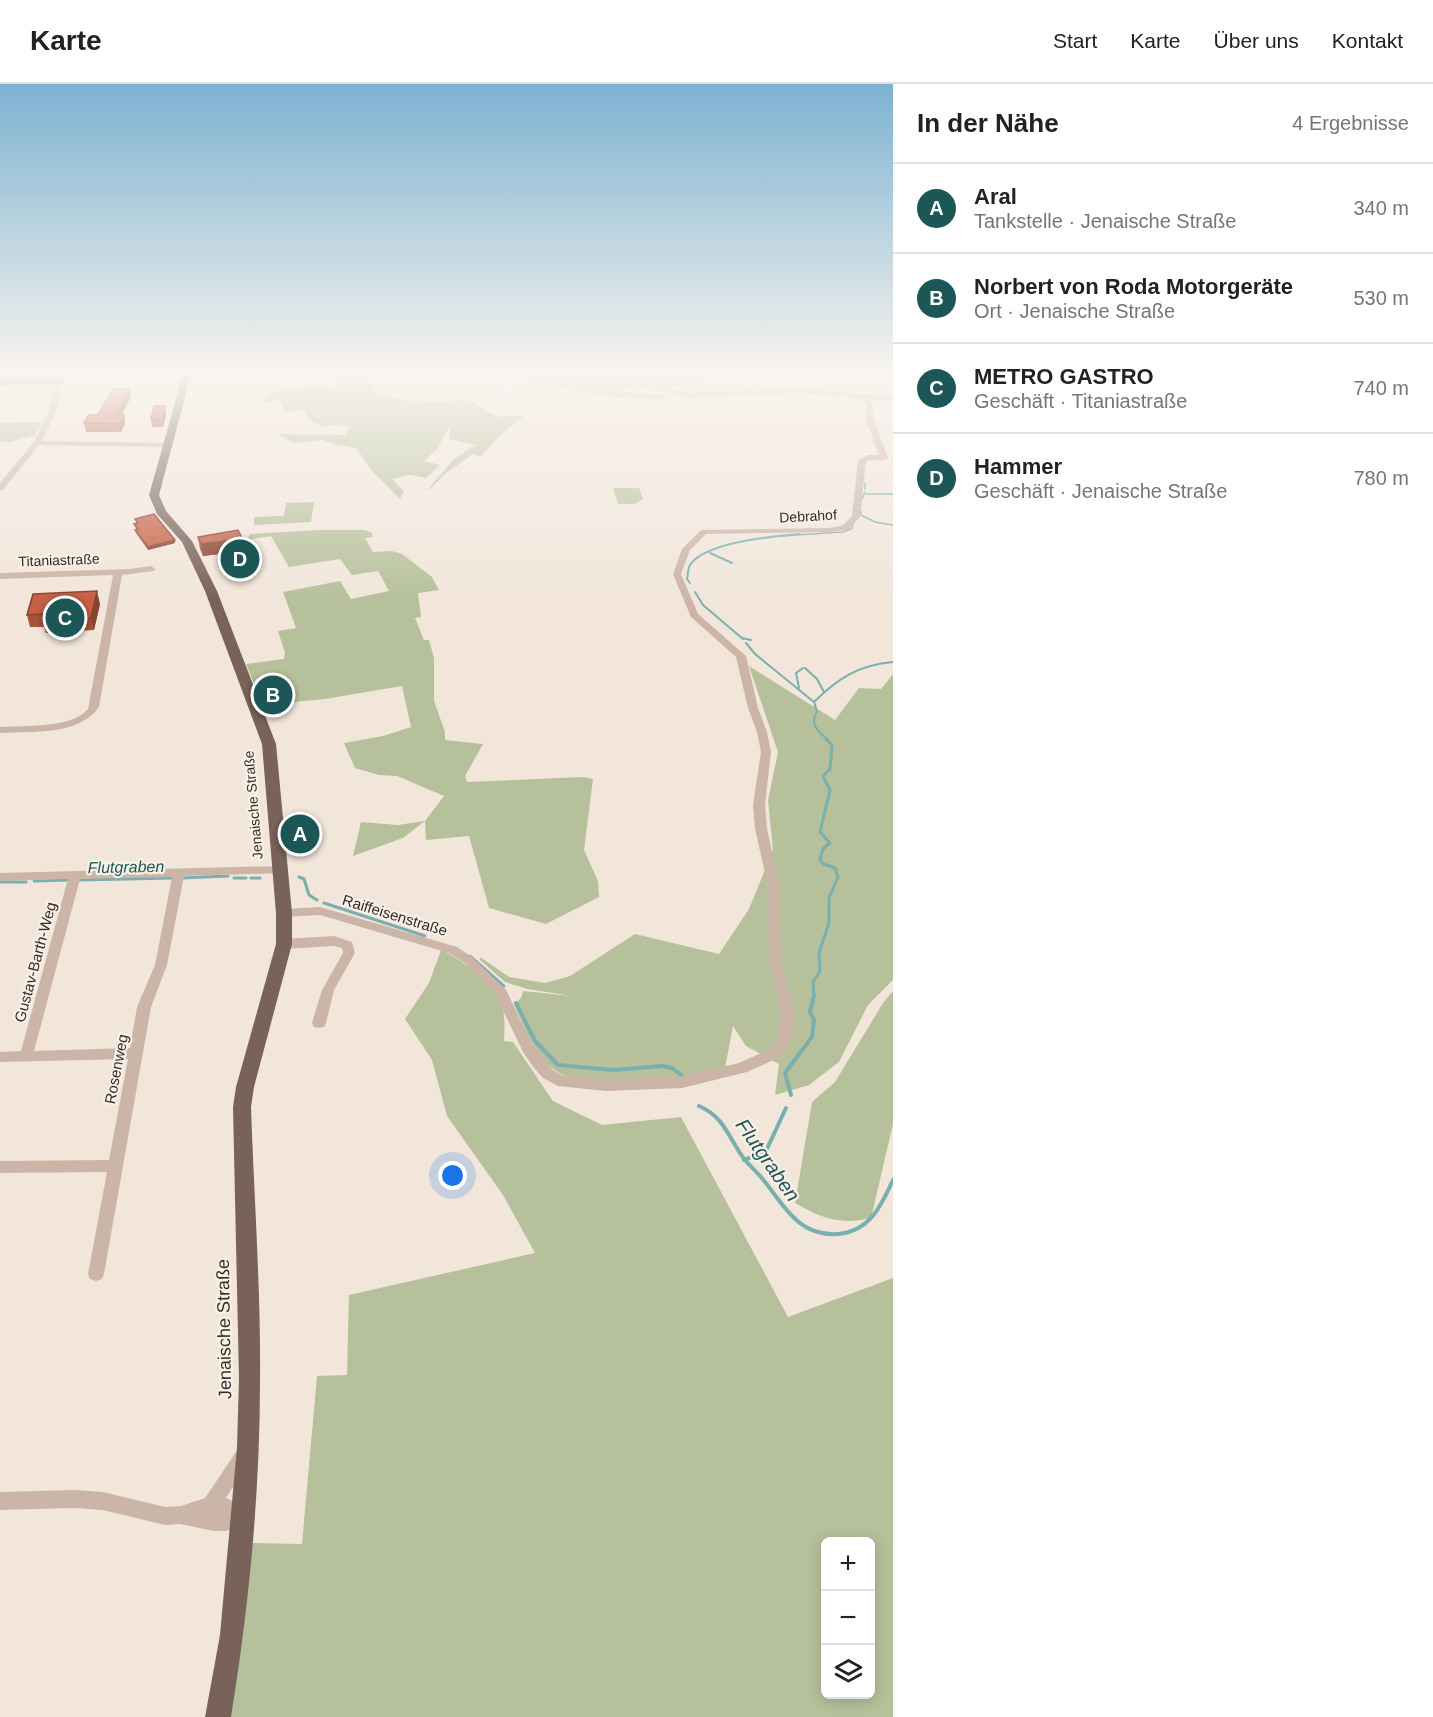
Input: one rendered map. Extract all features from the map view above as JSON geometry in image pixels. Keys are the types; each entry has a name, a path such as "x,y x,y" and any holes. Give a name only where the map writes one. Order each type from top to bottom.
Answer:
{"main road":[{"name":"Jenaische Straße","path":"168,447 155,483 154,495 161,512 187,541 211,591 265,731 273,771 284,914 284,944 242,1107 250,1379 248,1447 232,1635 218,1717"}],"street":[{"path":"0,488 34,447"},
{"name":"Debrahof","path":"704,532 830,531 846,527 856,517 862,460 884,458 880,447"},
{"name":"Raiffeisenstraße","path":"284,914 320,911 453,950 468,960 501,993 539,1064 548,1074 558,1080 606,1085 682,1082 742,1068 773,1054 783,1043 787,1032 788,1014 775,962 774,886 761,829 759,806 766,752 741,656 694,615 677,574 686,549 704,532"},
{"name":"Titaniastraße","path":"0,576 151,569"},
{"name":"Titaniastraße","path":"0,730 66,725 77,722 94,707 118,572"},
{"path":"0,878 280,870"},
{"name":"Rosenweg","path":"96,1274 144,1007 161,965 178,873"},
{"name":"Gustav-Barth-Weg","path":"26,1056 75,876"},
{"path":"284,944 334,941 348,945 349,953 328,990 319,1023"},
{"path":"0,1057 136,1053"},
{"path":"0,1167 115,1166"},
{"path":"211,1505 248,1447"},
{"path":"0,1501 74,1499 103,1501 165,1516 180,1515 226,1522 243,1515"},
{"path":"180,1515 211,1505 222,1505 243,1515"}],"green space":[{"path":"351,447 438,447 424,461 440,465 426,478 410,475 392,479 404,491 400,499 372,471 356,448"},
{"path":"472,447 489,447 481,456 473,454 428,489 452,461"},
{"path":"613,488 639,488 643,499 635,504 618,504"},
{"path":"314,502 311,522 254,525 254,517 284,516 286,503"},
{"path":"365,530 372,533 373,537 365,538 373,552 392,551 402,554 432,577 439,590 418,593 421,617 415,618 424,640 429,640 434,658 434,701 445,732 445,740 483,744 465,776 467,782 583,777 593,779 584,850 598,881 599,897 546,924 489,908 469,836 426,840 425,821 444,796 397,776 379,775 355,768 344,743 383,736 411,727 402,686 325,699 284,703 282,682 254,684 246,664 284,659 285,653 278,631 296,628 283,592 340,581 351,599 389,591 378,571 352,575 340,559 289,567 271,536 247,540 250,534"},
{"path":"749,666 835,720 859,688 881,689 893,674 893,980 868,1005 839,1062 809,1085 775,1095 779,1064 746,1046 733,1026 724,1073 664,1079 591,1081 559,1073 537,1051 514,1004 521,998 523,991 572,996 527,989 505,982 480,960 480,957 509,977 545,983 570,976 635,934 719,954 749,909 773,850 768,800 778,752"},
{"path":"425,821 403,838 353,856 361,822 398,825"},
{"path":"441,950 464,964 497,993 502,1003 504,1041 513,1042 553,1101 602,1125 681,1117 788,1317 893,1278 893,1717 227,1717 251,1543 302,1544 317,1376 347,1375 349,1295 535,1253 503,1195 447,1116 432,1060 405,1019 429,983"},
{"path":"893,991 893,1124 871,1218 841,1221 823,1217 795,1203 812,1102 835,1082 883,1003"}],"building":[{"path":"154,514 175,540 148,547 135,530 138,529 134,524 138,523 135,519"},
{"path":"238,530 248,550 244,551 248,558 237,560 225,541 201,544 198,537"},
{"path":"97,591 91,618 43,620 44,614 27,615 33,594"},
{"path":"267,679 279,679 280,695 269,696 269,690 263,687 263,682"}],"waterway":[{"path":"865,483 865,489"},
{"path":"861,501 865,492"},
{"path":"865,494 893,494"},
{"path":"861,511 861,515 875,522 893,525"},
{"path":"781,536 842,532 851,529 853,525"},
{"path":"690,583 687,579 690,565 698,557 710,551 741,542 800,534"},
{"path":"710,553 732,563"},
{"path":"695,592 703,605 743,639"},
{"path":"742,638 751,640"},
{"path":"746,643 755,654 814,702"},
{"path":"814,702 850,674 870,666 893,662"},
{"path":"799,688 796,673 803,668"},
{"path":"805,668 817,679 824,692"},
{"path":"814,702 817,711 814,724 828,740"},
{"path":"814,995 813,982 820,971 819,953 829,923 829,898 838,877 835,868 823,864 820,860 823,849 830,843 820,832 830,790 823,776 830,769 832,745 826,739"},
{"name":"Flutgraben","path":"182,878 228,876"},
{"name":"Flutgraben","path":"299,877 304,879 309,895 317,900"},
{"name":"Flutgraben","path":"78,880 175,878"},
{"name":"Flutgraben","path":"234,878 246,878"},
{"name":"Flutgraben","path":"251,878 260,878"},
{"name":"Flutgraben","path":"34,881 70,880"},
{"name":"Flutgraben","path":"0,882 26,882"},
{"name":"Flutgraben","path":"324,903 425,936"},
{"name":"Flutgraben","path":"470,956 504,986"},
{"path":"791,1095 785,1073 812,1037 814,1020 810,1012 814,995"},
{"name":"Flutgraben","path":"516,1003 535,1041 558,1065 613,1070 663,1066 672,1068 684,1077"},
{"name":"Flutgraben","path":"699,1106 719,1120 745,1160"},
{"path":"745,1160 766,1151 786,1108"},
{"name":"Flutgraben","path":"745,1160 792,1216 812,1230 824,1233 849,1232 866,1222 879,1208 893,1180"}],"place":[{"name":"Hammer","path":"240,559"},
{"name":"METRO GASTRO","path":"65,618"},
{"name":"Norbert von Roda Motorgeräte","path":"273,695"},
{"name":"Aral","path":"300,834"}]}
